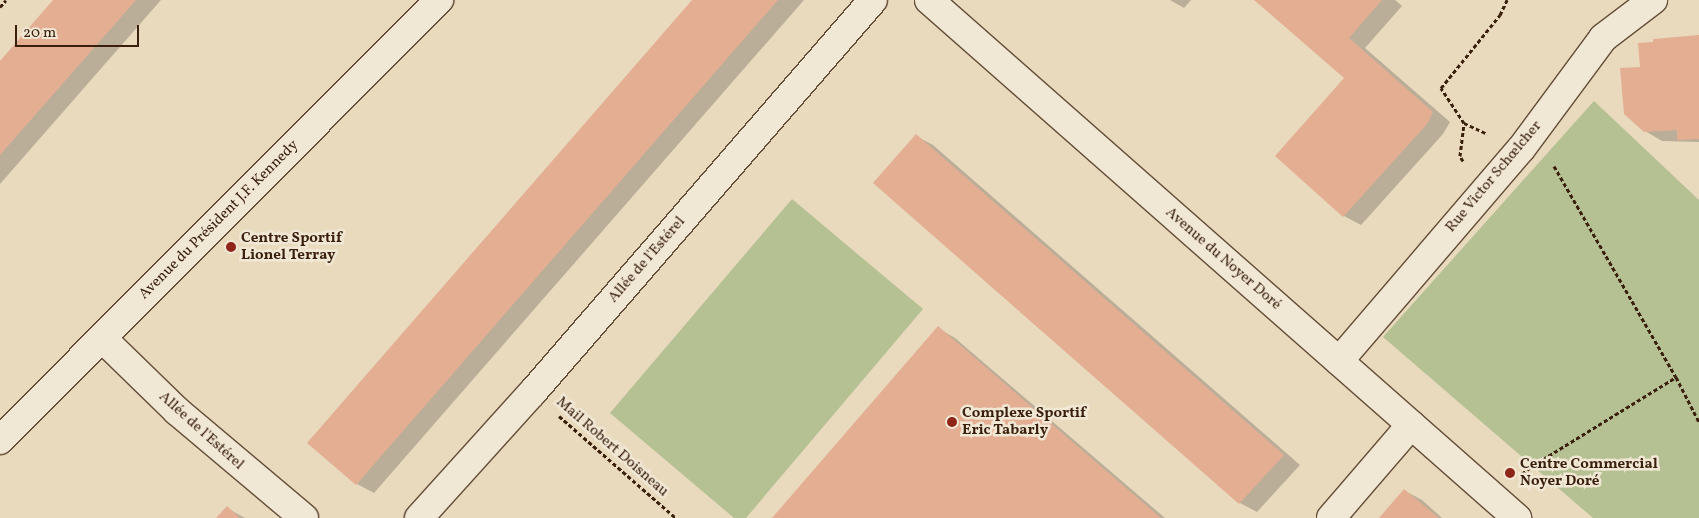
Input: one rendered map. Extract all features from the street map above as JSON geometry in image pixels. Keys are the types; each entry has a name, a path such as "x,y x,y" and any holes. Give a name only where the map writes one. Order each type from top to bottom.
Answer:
{"street":[{"name":"Avenue du Président J.F. Kennedy","path":"0,440 439,0"},
{"name":"Allée de l'Estérel","path":"420,518 532,393 873,0"},
{"name":"Avenue du Noyer Doré","path":"929,0 1517,518"},
{"name":"Rue Victor Schœlcher","path":"1339,361 1488,185 1521,149 1603,38 1654,0"},
{"name":"Allée de l'Estérel","path":"102,338 177,411 304,518"},
{"path":"1331,518 1411,425"}],"path":[{"path":"0,7 6,0"},
{"path":"1507,0 1500,15 1441,88 1464,123 1521,149 1547,154 1676,377 1699,422"},
{"path":"1464,123 1460,156 1488,185"},
{"path":"1494,498 1532,466 1676,377"},
{"name":"Mail Robert Doisneau","path":"532,393 676,518"}],"green space":[{"path":"1594,101 1699,200 1699,518 1593,518 1383,337"},
{"path":"792,199 923,309 746,518 734,518 610,413"}],"building":[{"path":"53,0 136,0 0,155 0,61"},
{"path":"692,0 778,0 356,485 307,443"},
{"path":"1254,0 1382,0 1349,38 1433,112 1427,124 1343,217 1275,156 1344,78"},
{"path":"1699,35 1699,139 1677,140 1677,130 1644,132 1624,114 1620,68 1640,67 1638,43 1653,42 1653,39"},
{"path":"916,134 1284,455 1239,504 873,183"},
{"name":"Complexe Sportif Eric Tabarly","path":"938,326 1161,518 772,518"},
{"path":"1404,489 1439,518 1379,518"},
{"path":"227,506 240,518 216,518"}],"place":[{"name":"Centre Sportif Lionel Terray","path":"231,247"},
{"name":"Complexe Sportif Eric Tabarly","path":"952,422"},
{"name":"Centre Commercial Noyer Doré","path":"1510,473"}]}
